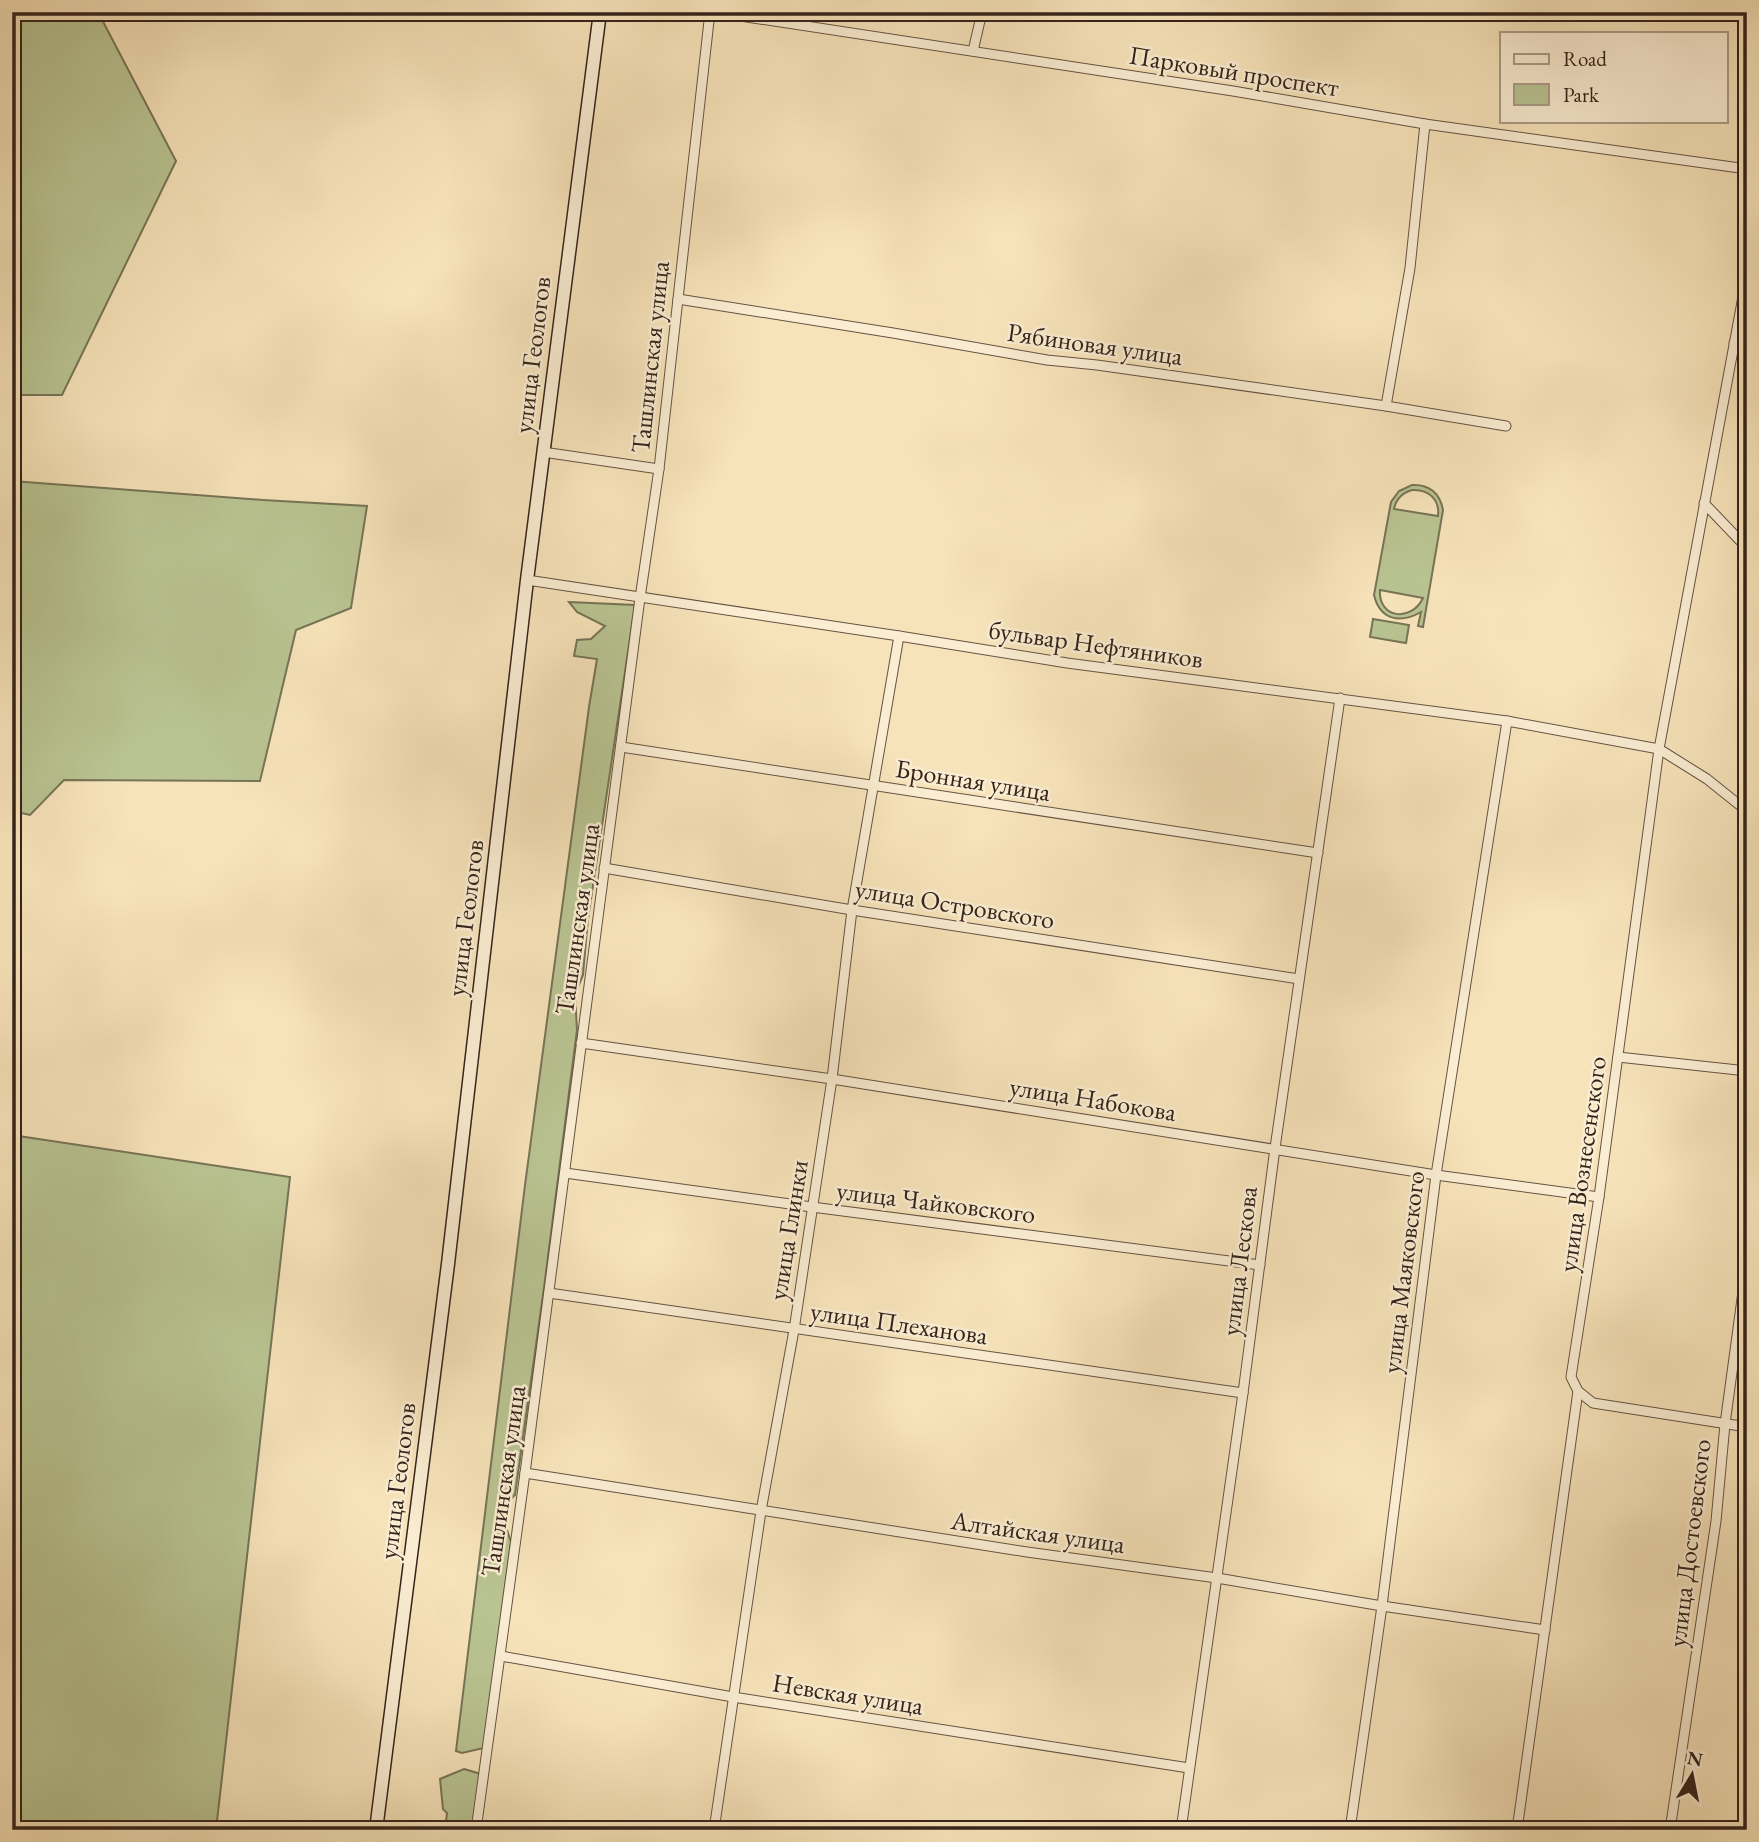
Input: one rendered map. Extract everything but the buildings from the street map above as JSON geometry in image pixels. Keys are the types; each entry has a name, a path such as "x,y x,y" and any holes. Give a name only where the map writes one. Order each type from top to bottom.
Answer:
{"main road":[{"name":"улица Геологов","path":"376,1830 448,1264 527,580 600,12"}],"street":[{"name":"Парковый проспект","path":"712,12 1233,91 1425,124 1747,169"},
{"name":"Ташлинская улица","path":"476,1830 659,469 712,12"},
{"path":"973,51 982,12"},
{"path":"1386,406 1410,268 1425,124"},
{"name":"улица Вознесенского","path":"1517,1830 1578,1391 1571,1377 1599,1197 1660,749 1747,275"},
{"name":"Рябиновая улица","path":"678,299 1047,360 1386,406 1506,426"},
{"path":"1734,343 1747,346"},
{"path":"543,452 659,469"},
{"path":"1704,503 1747,548"},
{"name":"бульвар Нефтяников","path":"527,580 1067,663 1507,721 1660,749"},
{"name":"улица Глинки","path":"714,1830 761,1511 794,1330 832,1079 852,910 899,636"},
{"name":"улица Лескова","path":"1181,1830 1340,698"},
{"name":"улица Маяковского","path":"1350,1830 1382,1606 1436,1175 1507,721"},
{"name":"Бронная улица","path":"621,747 1318,853"},
{"path":"1660,749 1707,779 1747,811"},
{"name":"улица Островского","path":"604,869 1299,979"},
{"name":"улица Набокова","path":"581,1043 832,1079 1436,1175 1599,1197"},
{"path":"1618,1057 1747,1071"},
{"name":"улица Чайковского","path":"565,1172 1260,1265"},
{"name":"улица Достоевского","path":"1670,1830 1716,1521 1725,1424 1747,1262"},
{"name":"улица Плеханова","path":"549,1293 1243,1393"},
{"path":"1578,1391 1593,1403 1747,1427"},
{"name":"Алтайская улица","path":"525,1473 1545,1630"},
{"name":"Невская улица","path":"500,1656 733,1697 1189,1768"}],"green space":[{"path":"12,12 98,12 176,161 62,395 12,395"},
{"path":"12,481 367,506 351,608 296,630 260,781 64,780 30,815 12,811"},
{"path":"1412,485 1428,488 1436,494 1443,510 1423,627 1418,626 1421,612 1406,618 1386,615 1374,595 1391,502 1399,491","holes":["1412,490 1424,491 1432,497 1437,505 1438,516 1394,509 1400,497","1380,590 1423,598 1411,611 1396,614 1384,607"]},
{"path":"569,602 635,605 588,919 583,975 575,994 577,1030 515,1495 500,1509 511,1542 484,1748 462,1753 456,1751 525,1185 597,659 574,656 577,640 591,639 605,626 577,612"},
{"path":"1373,619 1409,625 1406,643 1370,637"},
{"path":"12,1135 290,1177 216,1830 12,1830"},
{"path":"464,1769 481,1774 473,1830 445,1830 447,1813 443,1809 440,1779"}]}
